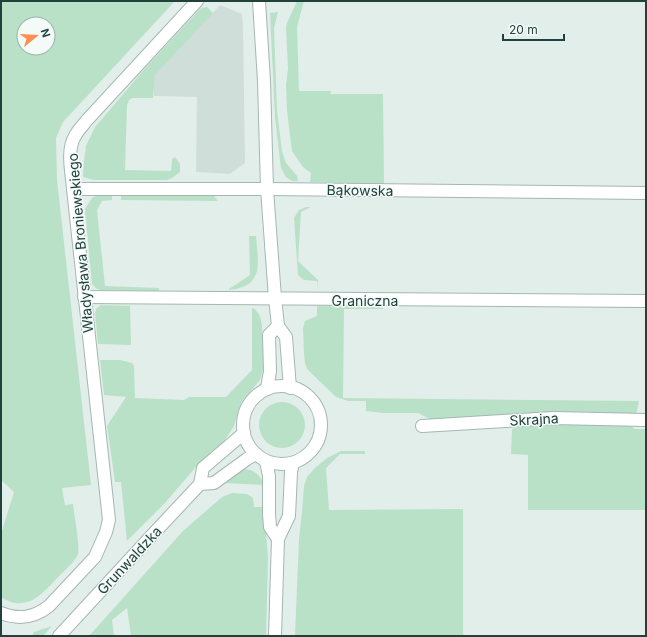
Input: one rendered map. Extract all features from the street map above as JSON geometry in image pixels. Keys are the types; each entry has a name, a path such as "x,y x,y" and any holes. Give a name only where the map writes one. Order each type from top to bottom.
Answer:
{"street":[{"name":"Władysława Broniewskiego","path":"1,613 15,618 23,618 41,613 57,599 95,558 106,532 109,520 108,508 84,297 73,189 71,148 75,136 88,119 197,1"},
{"path":"260,1 267,189 275,298 278,326 286,337 290,388"},
{"name":"Bąkowska","path":"73,189 267,189 646,193"},
{"name":"Graniczna","path":"84,297 646,301"},
{"path":"267,389 270,371 269,335 278,326"},
{"path":"283,386 290,388 307,396 314,404 318,412 320,429 319,438 312,451 300,460 293,463 275,464 266,461 256,454 248,444 244,433 244,417 246,410 255,398 267,389 283,386"},
{"name":"Skrajna","path":"422,426 553,418 646,420"},
{"name":"Grunwaldzka","path":"59,636 200,484 203,468 244,433"},
{"path":"200,484 214,482 256,454"},
{"path":"266,461 270,488 270,527 278,539"},
{"path":"275,636 278,539 288,516 293,463"}],"shaded area":[{"path":"220,5 242,14 243,28 245,163 230,174 196,172 197,97 154,96 154,75"}],"green space":[{"path":"1,1 175,1 63,122 56,138 57,180 91,485 62,488 65,505 73,504 78,537 77,557 73,563 41,594 27,602 19,603 10,602 1,597 1,534 14,492 1,480"},
{"path":"297,1 304,1 297,27 299,91 331,91 330,94 383,94 384,184 310,182 311,173 303,167 292,151 287,111 286,85 288,69 286,27"},
{"path":"207,7 213,13 155,75 153,98 132,98 129,100 127,105 125,170 171,171 172,159 175,157 180,164 180,172 167,180 94,180 83,177 86,146 95,127 148,65 201,8"},
{"path":"278,12 274,28 277,111 282,151 286,163 297,176 298,181 292,181 286,177 281,168 280,160 275,117 270,13"},
{"path":"98,195 112,195 112,200 102,201 97,210 105,286 159,288 159,291 102,290 97,289 92,284 85,209 92,198"},
{"path":"121,195 214,196 218,201 121,200"},
{"path":"306,207 311,207 301,212 298,261 318,280 318,288 317,281 304,280 298,275 294,218 299,210"},
{"path":"249,236 256,236 258,255 257,272 249,284 241,288 229,290 250,275"},
{"path":"101,305 130,306 131,345 98,344 95,314 96,309"},
{"path":"317,306 383,307 383,309 344,309 343,398 639,401 636,415 434,421 418,413 383,413 366,411 366,401 348,401 336,397 307,369 304,354 303,328 305,321 317,316"},
{"path":"252,308 255,309 260,316 262,325 264,366 260,380 242,401 234,426 223,443 211,452 195,468 165,503 127,541 121,482 115,482 107,426 126,397 104,395 100,360 120,360 132,363 134,366 135,398 184,400 189,397 226,397 252,370"},
{"path":"287,402 291,403 301,412 304,416 304,434 295,444 287,448 277,448 269,444 260,434 259,420 263,412 273,403"},
{"path":"557,422 627,424 635,429 646,429 646,510 528,510 528,455 511,454 512,429 527,425"},
{"path":"341,451 365,451 365,454 340,454 326,468 329,510 463,509 463,636 295,636 299,539 304,486 307,477 314,469 327,458"},
{"path":"244,469 257,474 261,478 264,485 222,483 239,470"},
{"path":"232,493 247,494 253,498 254,507 264,507 268,558 266,636 131,636 127,608 112,620 114,636 89,636 183,531 222,497"},
{"path":"52,626 43,636 32,636 34,632"}]}
